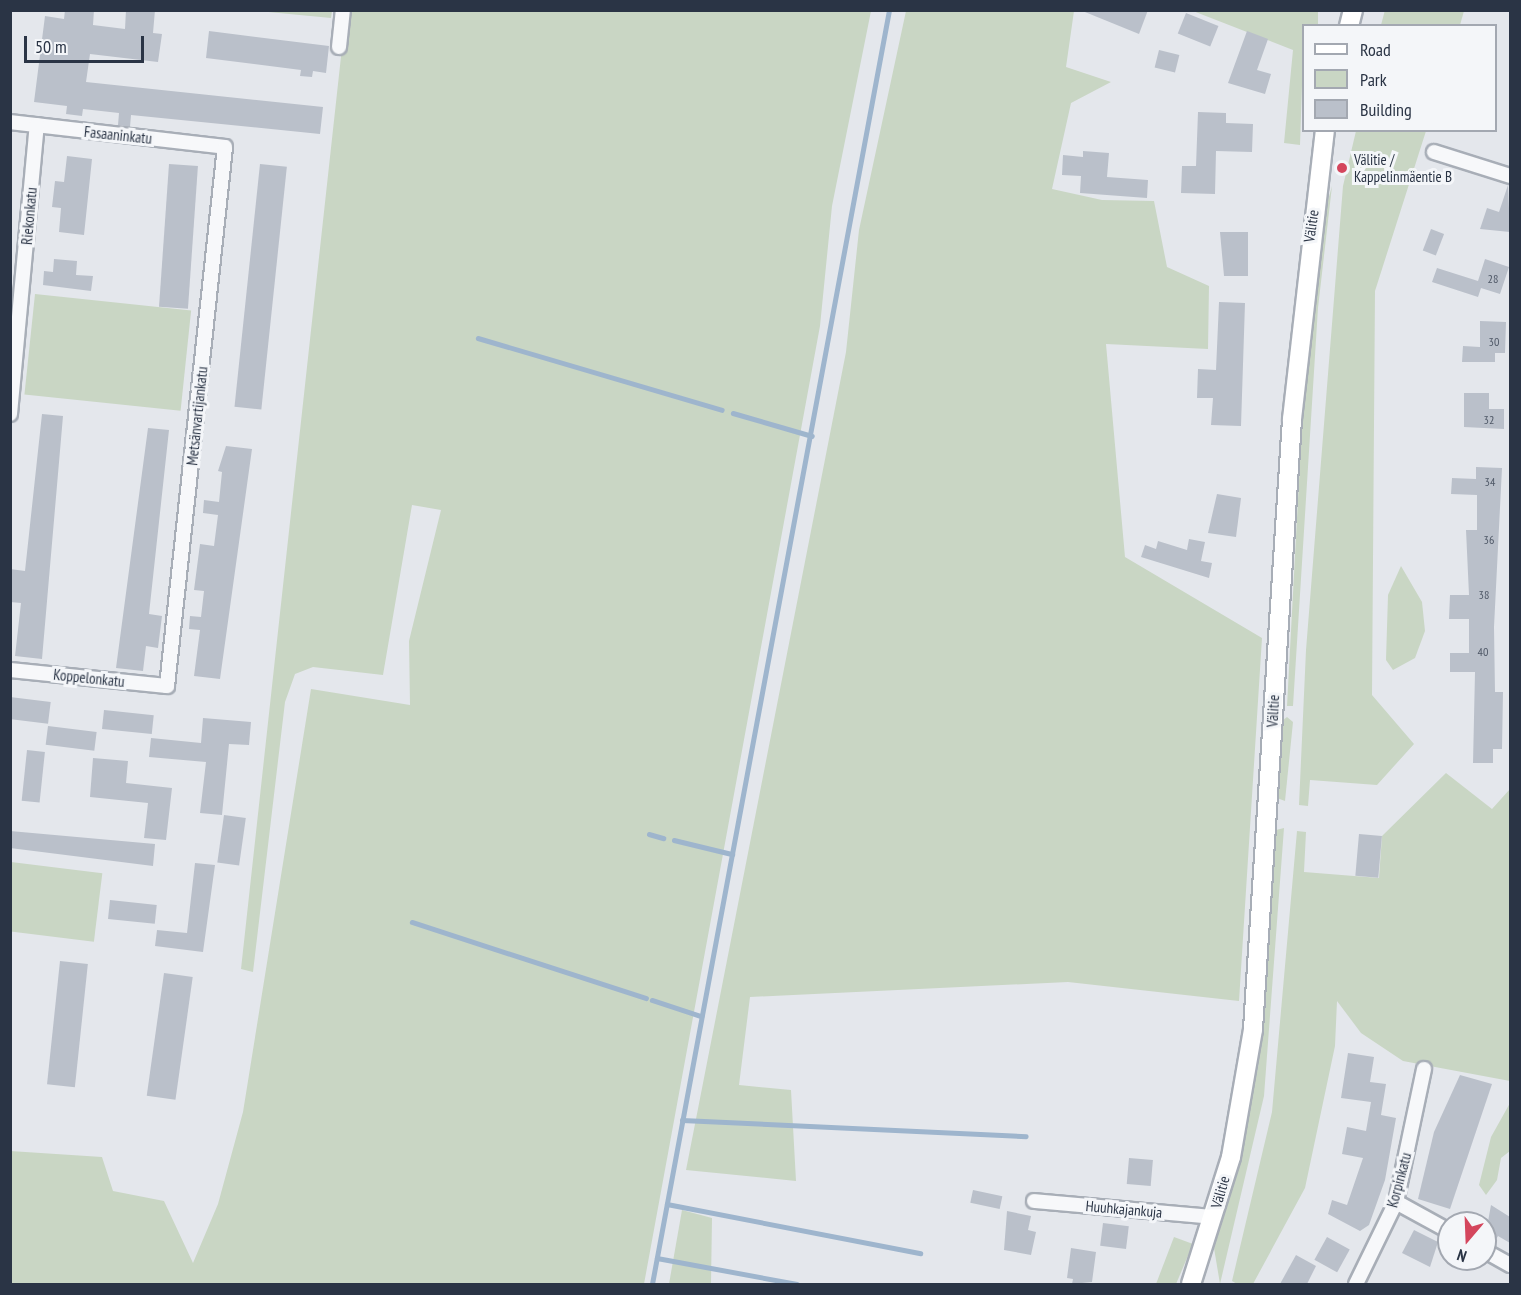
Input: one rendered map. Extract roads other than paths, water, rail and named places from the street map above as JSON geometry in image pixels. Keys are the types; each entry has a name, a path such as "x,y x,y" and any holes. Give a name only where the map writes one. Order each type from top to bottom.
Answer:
{"main road":[{"name":"Välitie","path":"1191,1284 1235,1138 1253,1029 1292,415 1325,132"}],"street":[{"path":"339,47 343,10"},
{"name":"Fasaaninkatu","path":"10,122 225,147"},
{"name":"Riekonkatu","path":"10,414 37,125"},
{"name":"Metsänvartijankatu","path":"167,686 225,147"},
{"path":"1434,152 1510,176"},
{"name":"Koppelonkatu","path":"10,670 167,686"},
{"name":"Korpinkatu","path":"1356,1284 1396,1202 1424,1070"},
{"name":"Huuhkajankuja","path":"1034,1201 1213,1217"},
{"path":"1396,1202 1437,1224"}],"waterway":[{"path":"652,1284 889,10"},
{"path":"478,338 722,410"},
{"path":"733,413 812,436"},
{"path":"649,834 663,838"},
{"path":"674,840 732,854"},
{"path":"412,922 646,998"},
{"path":"652,1000 701,1016"},
{"path":"682,1120 1026,1136"},
{"path":"667,1204 920,1253"},
{"path":"657,1258 797,1284"}],"place":[{"name":"Välitie / Kappelinmäentie B","path":"1342,168"}]}
